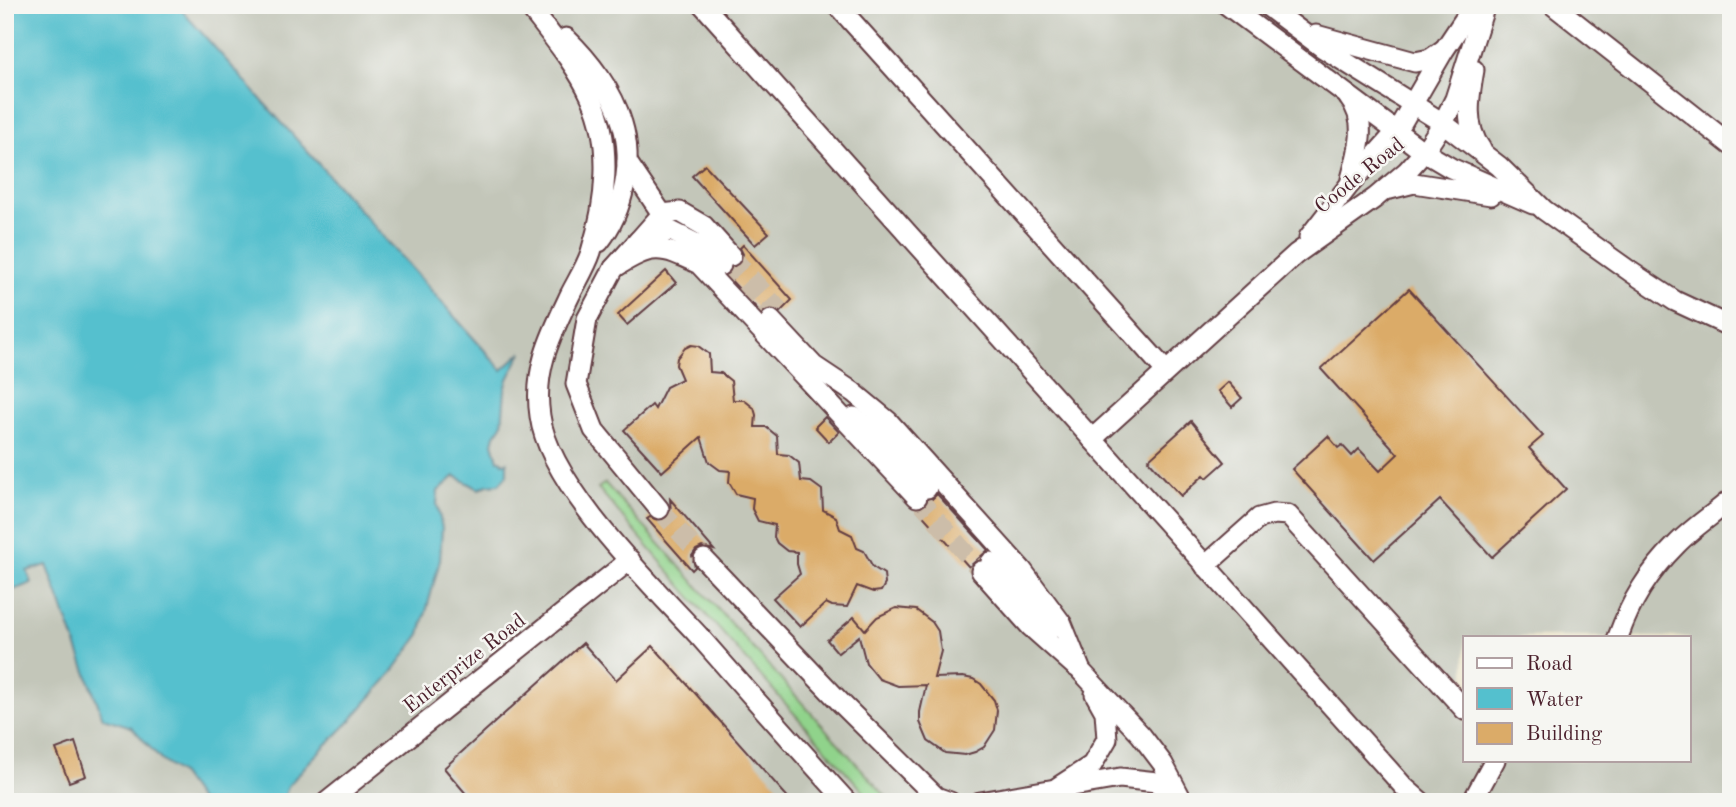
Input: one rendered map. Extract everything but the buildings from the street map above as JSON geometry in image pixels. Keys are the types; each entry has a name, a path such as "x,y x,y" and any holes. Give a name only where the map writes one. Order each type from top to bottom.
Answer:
{"street":[{"path":"530,5 571,43 603,82 623,123 627,162 621,200 609,230 590,254"},
{"path":"530,5 563,50 591,97 603,134 605,177 600,215 590,254 556,325 538,375 540,417 551,455 573,490 630,560 847,802"},
{"path":"703,5 1395,778 1421,802"},
{"path":"837,5 1166,371"},
{"path":"1227,5 1424,152 1451,168 1541,209"},
{"path":"1266,5 1323,48 1443,122 1487,156 1541,209 1655,289 1731,327"},
{"path":"1553,5 1731,145"},
{"path":"1480,9 1469,118 1470,131 1487,156"},
{"name":"Coode Road","path":"1092,439 1296,254 1407,171 1424,152 1455,99 1480,9"},
{"name":"Coode Road","path":"1296,254 1350,184 1398,131 1444,50 1480,9"},
{"path":"1292,25 1322,37 1415,62 1430,59 1444,50"},
{"path":"1345,94 1357,113 1361,136 1350,184"},
{"path":"627,162 662,214"},
{"path":"1381,193 1414,183 1450,187 1541,209"},
{"path":"638,241 670,231 726,260 704,226 680,212 662,214 638,241 614,268 587,319 576,384 594,430 659,509"},
{"path":"614,268 641,251 671,250 699,264 814,387 922,493"},
{"path":"776,315 814,366 888,421 1022,570 1062,624 1081,671 1105,712 1107,738 1092,765 1058,787"},
{"path":"1618,636 1630,604 1653,571 1677,544 1731,499"},
{"path":"1205,566 1259,518 1274,514 1288,515 1463,708"},
{"path":"704,559 842,704 936,797 950,802"},
{"name":"Enterprize Road","path":"327,802 630,560"},
{"path":"986,566 1031,627 1081,671 1141,735 1163,764 1181,802"},
{"path":"1472,802 1494,762"},
{"path":"980,802 1120,778 1157,782 1181,802"}],"shaded area":[{"path":"177,5 1731,5 1731,802 283,802 288,786 351,720 410,650 433,586 441,521 437,504 438,491 455,476 479,489 502,482 507,475 504,463 498,460 493,443 502,425 508,379 520,355 502,371"},
{"path":"47,565 103,718 132,727 161,760 181,775 200,802 5,802 5,593 31,583 27,571"}],"green space":[{"path":"605,483 891,802 873,802 702,610 598,488"}],"water":[{"path":"5,5 177,5 502,370 522,352 508,379 502,425 493,443 498,460 507,462 507,475 499,484 479,489 455,476 438,491 437,504 442,528 440,560 420,634 391,674 288,786 283,802 200,802 181,775 161,760 132,727 103,718 47,565 27,571 32,583 5,593"}],"tunnel":[{"path":"731,256 779,310"},
{"path":"721,265 771,320"},
{"path":"917,497 981,571"},
{"path":"659,509 704,559"}]}
